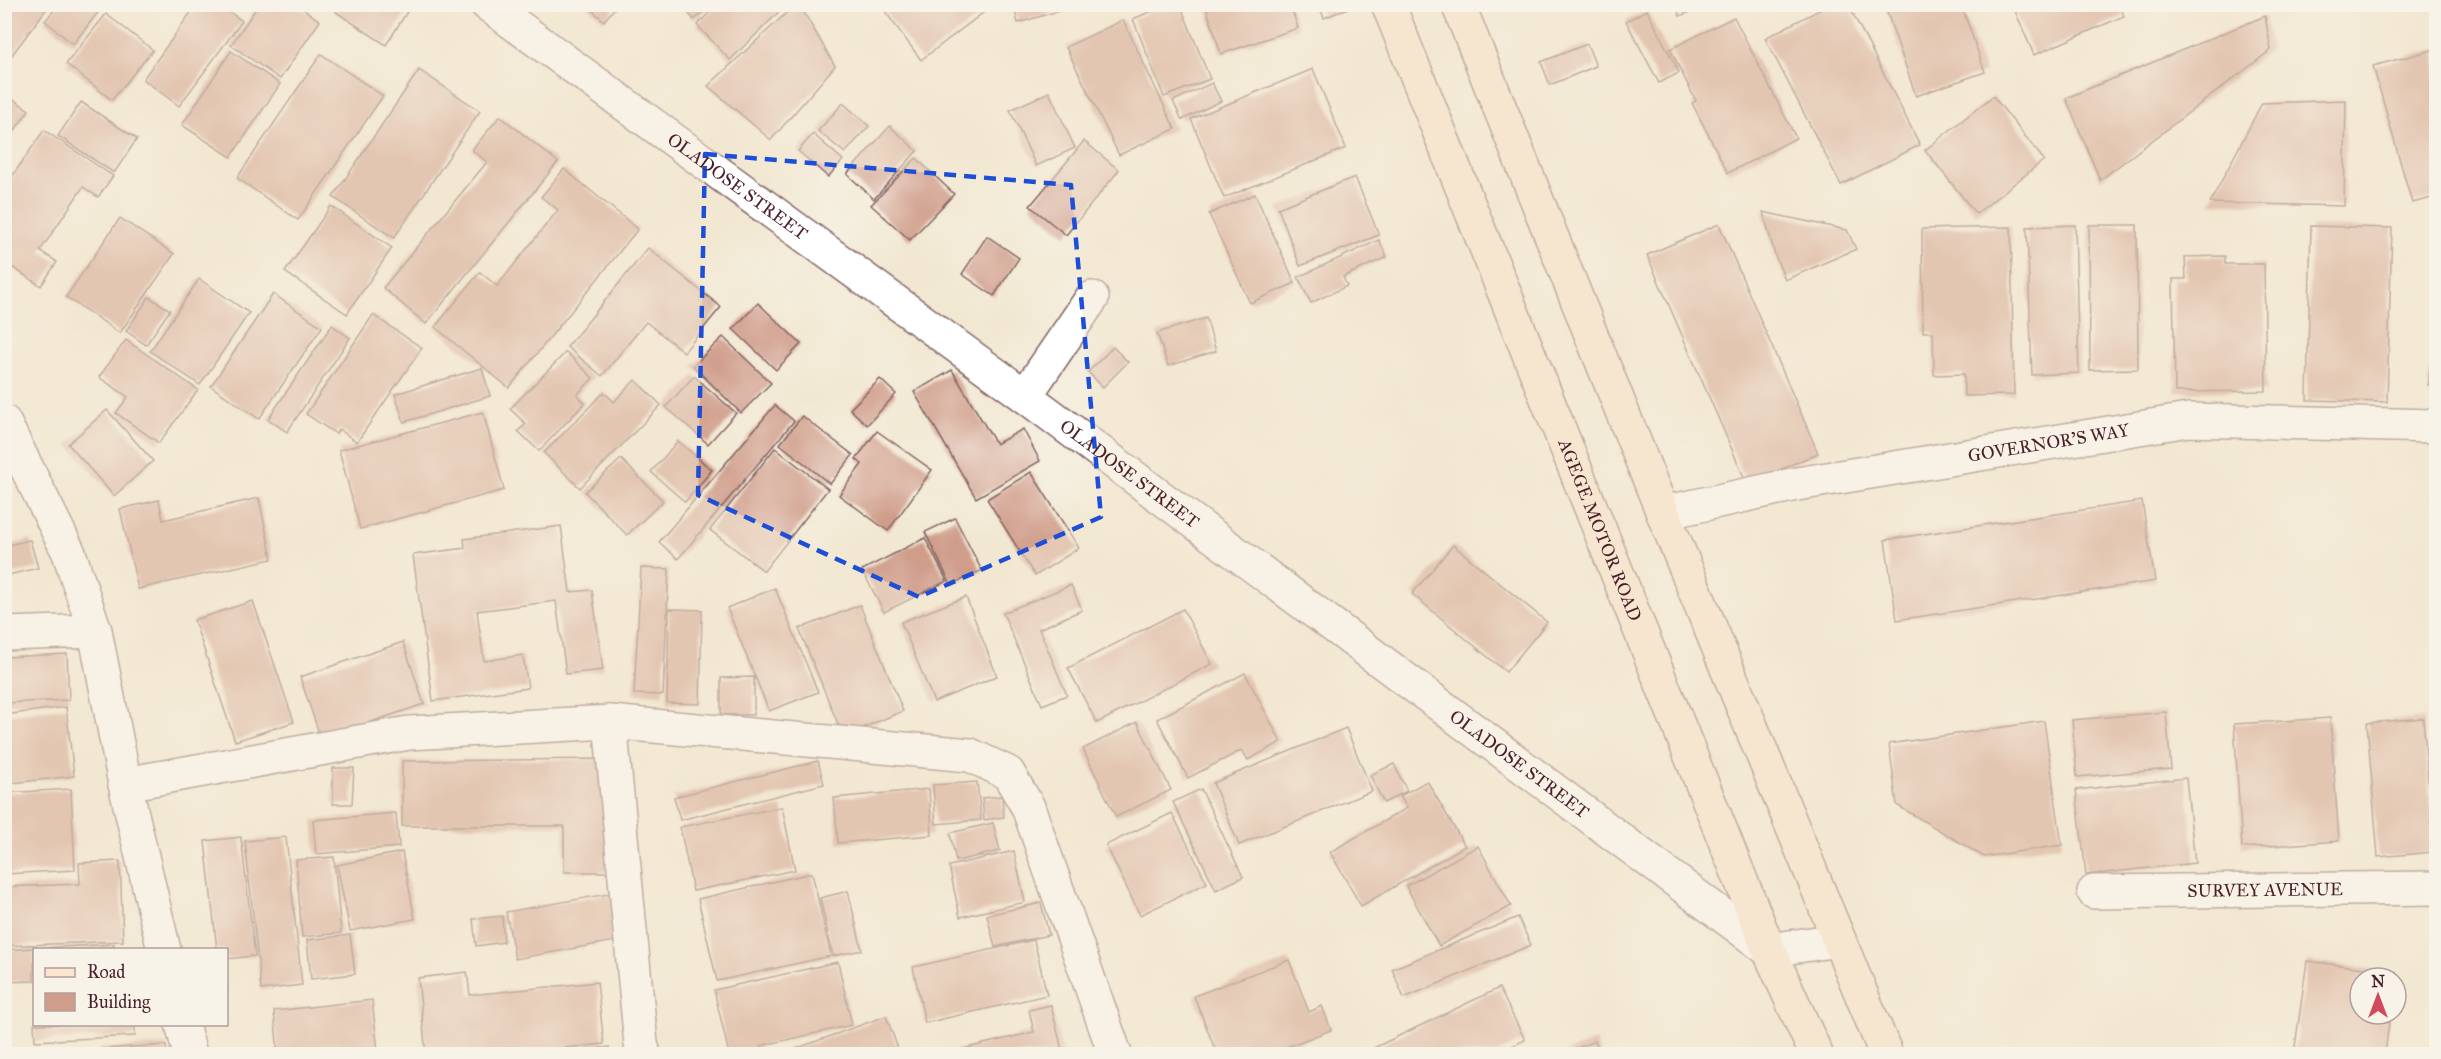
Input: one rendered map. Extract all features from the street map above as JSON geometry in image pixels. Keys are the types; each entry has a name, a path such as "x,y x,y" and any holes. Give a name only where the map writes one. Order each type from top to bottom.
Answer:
{"main road":[{"name":"AGEGE MOTOR ROAD","path":"1388,4 1769,950 1816,1054"},
{"path":"1458,4 1663,513 1886,1054"}],"street":[{"name":"OLADOSE STREET","path":"488,4 1025,396 1769,950"},
{"path":"1025,396 1092,298"},
{"name":"GOVERNOR'S WAY","path":"1663,513 1797,484 2188,420 2436,426"},
{"path":"4,422 69,553 95,631 125,784 164,948"},
{"path":"4,634 95,631"},
{"path":"125,784 409,733 610,722 970,754 1008,773 1028,807 1115,1054"},
{"path":"610,722 641,1044 644,1054"},
{"name":"SURVEY AVENUE","path":"2094,892 2436,888"},
{"path":"1769,950 1839,940"},
{"path":"183,1026 190,1054"}],"highlighted area":[{"path":"705,154 1071,185 1101,517 919,597 698,495"}],"building":[{"path":"4,4 50,4 6,63 4,62"},
{"path":"59,4 92,4 100,10 73,44 45,21"},
{"path":"197,4 218,4 242,21 179,106 143,79"},
{"path":"259,4 296,4 320,21 280,79 231,45"},
{"path":"341,4 412,4 386,45 336,12"},
{"path":"585,4 618,4 604,21"},
{"path":"681,4 713,4 694,20"},
{"path":"718,4 787,4 730,60 697,25"},
{"path":"796,4 799,4 835,66 771,140 708,86"},
{"path":"892,4 978,4 984,12 921,60 884,10"},
{"path":"1013,4 1079,4 1079,5 1018,23"},
{"path":"1169,4 1180,4 1210,79 1164,97 1133,19"},
{"path":"1205,4 1290,4 1298,28 1221,54"},
{"path":"1318,4 1353,4 1353,6 1324,18"},
{"path":"1675,4 1708,4 1708,5 1680,16"},
{"path":"1831,4 1848,4 1920,145 1841,185 1765,38"},
{"path":"1884,4 1961,4 1985,72 1916,96"},
{"path":"2012,4 2119,4 2124,16 2034,55"},
{"path":"1647,10 1679,73 1659,83 1626,21"},
{"path":"106,14 153,50 112,100 66,64"},
{"path":"2265,16 2271,50 2100,180 2066,98"},
{"path":"1734,17 1796,138 1728,173 1692,103 1696,101 1670,49"},
{"path":"1123,20 1175,129 1119,155 1066,47"},
{"path":"1587,44 1596,66 1550,85 1541,62"},
{"path":"2436,49 2436,197 2412,203 2373,66"},
{"path":"231,51 280,84 231,157 182,125"},
{"path":"321,54 383,96 298,220 237,178"},
{"path":"1313,69 1346,148 1224,198 1191,119"},
{"path":"419,70 480,111 394,238 333,197"},
{"path":"1212,83 1221,101 1182,120 1173,101"},
{"path":"1049,92 1075,148 1036,166 1010,110"},
{"path":"4,93 29,110 4,146"},
{"path":"1993,96 2044,160 1976,214 1925,150"},
{"path":"2346,100 2344,206 2210,203 2262,103"},
{"path":"81,102 137,139 114,173 58,136"},
{"path":"843,103 869,126 845,153 818,131"},
{"path":"500,116 558,162 426,324 383,288 487,162 472,150"},
{"path":"890,126 917,151 874,199 847,174"},
{"path":"44,130 113,176 98,197 83,187 40,251 57,262 41,286 4,262 4,188"},
{"path":"813,134 843,160 828,177 798,151"},
{"path":"1084,141 1119,170 1066,235 1030,206"},
{"path":"916,158 954,194 910,240 871,205"},
{"path":"564,169 638,229 509,388 435,327 480,272 497,286 558,210 541,197"},
{"path":"1355,177 1379,235 1300,266 1278,208"},
{"path":"1255,194 1295,283 1250,303 1209,214"},
{"path":"331,206 392,248 347,314 285,272"},
{"path":"1763,212 1847,230 1856,249 1785,280 1775,255"},
{"path":"120,218 174,254 120,333 66,297"},
{"path":"1719,224 1818,453 1747,484 1647,255"},
{"path":"2075,225 2079,373 2032,375 2027,227"},
{"path":"2089,225 2137,225 2138,369 2090,370"},
{"path":"2311,226 2392,228 2387,402 2307,400"},
{"path":"2011,227 2014,395 1964,396 1964,374 1934,375 1933,332 1923,332 1922,229"},
{"path":"987,236 1019,258 994,296 962,274"},
{"path":"1379,240 1387,257 1343,277 1347,286 1311,303 1298,277"},
{"path":"648,248 721,307 684,352 646,322 602,376 567,347"},
{"path":"2225,256 2225,264 2264,264 2266,391 2175,392 2173,279 2186,279 2185,257"},
{"path":"199,279 249,313 200,385 150,351"},
{"path":"273,294 322,327 259,419 211,386"},
{"path":"149,297 170,310 146,345 126,331"},
{"path":"758,303 801,344 776,370 733,329"},
{"path":"373,315 422,348 357,442 339,429 336,434 306,414"},
{"path":"1206,318 1216,351 1168,366 1157,333"},
{"path":"332,325 350,338 287,432 268,419"},
{"path":"723,337 771,383 741,413 693,366"},
{"path":"2436,337 2436,386 2428,385"},
{"path":"126,340 198,390 159,443 116,413 128,397 99,377"},
{"path":"1113,347 1128,362 1103,387 1088,372"},
{"path":"566,352 593,378 577,395 585,403 539,451 518,431 526,424 510,409"},
{"path":"482,368 490,396 404,422 395,394"},
{"path":"952,370 996,444 1023,429 1040,461 976,498 914,392"},
{"path":"694,376 736,413 708,444 666,407"},
{"path":"880,379 896,394 867,425 850,409"},
{"path":"635,380 661,405 580,488 544,453 604,392 614,402"},
{"path":"775,405 794,421 678,559 659,542"},
{"path":"107,410 153,461 114,496 68,444"},
{"path":"483,412 504,490 360,529 339,450"},
{"path":"802,416 853,455 830,484 780,444"},
{"path":"877,431 932,470 888,531 839,495 862,464 856,459"},
{"path":"678,441 712,470 685,502 651,472"},
{"path":"775,448 828,489 764,571 710,530"},
{"path":"621,459 663,501 627,535 585,492"},
{"path":"1031,472 1079,548 1035,576 987,499"},
{"path":"259,498 272,559 138,589 120,509 159,500 163,520"},
{"path":"2142,501 2155,581 1897,620 1885,540"},
{"path":"955,518 982,571 951,585 925,532"},
{"path":"561,526 570,592 592,590 603,670 566,674 556,601 477,611 484,661 523,655 528,688 433,701 413,555 465,548 464,539"},
{"path":"925,538 947,581 884,612 862,570"},
{"path":"30,540 38,568 4,576 4,546"},
{"path":"1453,545 1547,622 1506,672 1412,594"},
{"path":"641,568 669,569 663,695 634,694"},
{"path":"1071,585 1082,610 1039,629 1067,695 1042,705 1003,613"},
{"path":"775,588 818,692 769,711 727,608"},
{"path":"966,597 997,676 934,702 901,622"},
{"path":"253,601 294,722 235,741 194,620"},
{"path":"860,605 903,711 843,736 799,629"},
{"path":"669,609 702,610 700,704 667,703"},
{"path":"1183,609 1212,664 1097,723 1068,668"},
{"path":"403,642 424,704 321,739 300,677"},
{"path":"67,654 69,700 4,703 4,657"},
{"path":"1245,673 1281,742 1248,760 1242,750 1188,778 1157,719"},
{"path":"754,677 754,715 721,715 721,678"},
{"path":"66,707 74,776 4,784 4,715"},
{"path":"2166,712 2171,769 2077,777 2072,720"},
{"path":"2330,718 2339,841 2242,848 2234,724"},
{"path":"2423,718 2434,852 2378,857 2367,723"},
{"path":"2044,721 2062,845 1984,857 1897,805 1889,744"},
{"path":"1137,722 1171,790 1116,817 1083,749"},
{"path":"1346,728 1372,791 1239,845 1213,783"},
{"path":"610,759 610,872 564,872 564,826 402,826 402,761"},
{"path":"818,761 824,784 680,820 674,797"},
{"path":"1394,764 1407,791 1384,803 1370,775"},
{"path":"333,768 354,768 352,804 333,804"},
{"path":"2186,778 2195,863 2086,875 2076,790"},
{"path":"1427,781 1465,846 1361,906 1330,852 1407,808 1400,796"},
{"path":"977,782 981,820 936,824 933,785"},
{"path":"71,789 75,870 4,874 4,793"},
{"path":"929,789 932,835 838,843 834,798"},
{"path":"1201,789 1243,877 1216,890 1173,802"},
{"path":"1002,796 1004,817 984,820 982,798"},
{"path":"782,807 795,870 693,891 680,827"},
{"path":"396,813 399,847 316,854 313,820"},
{"path":"1172,813 1207,883 1140,915 1106,845"},
{"path":"993,823 1000,851 956,861 950,833"},
{"path":"241,837 255,956 228,959 228,948 217,948 205,841"},
{"path":"286,837 302,985 261,990 245,841"},
{"path":"1478,846 1511,906 1439,946 1406,886"},
{"path":"1014,851 1025,902 960,917 949,866"},
{"path":"402,852 415,919 350,931 337,865"},
{"path":"334,857 341,933 302,937 296,860"},
{"path":"120,861 123,941 4,946 4,887 80,884 79,863"},
{"path":"812,873 831,956 717,981 698,899"},
{"path":"848,891 862,950 833,956 820,898"},
{"path":"613,893 621,940 515,959 506,912"},
{"path":"1041,903 1049,935 995,947 987,915"},
{"path":"502,916 504,942 476,946 473,919"},
{"path":"1518,917 1531,945 1404,998 1392,969"},
{"path":"350,935 355,974 311,979 307,940"},
{"path":"1034,940 1047,995 925,1023 913,967"},
{"path":"114,944 114,948 43,948"},
{"path":"33,948 33,981 5,982 4,950"},
{"path":"1289,960 1309,1012 1322,1006 1331,1030 1268,1054 1217,1054 1194,996"},
{"path":"2307,961 2348,966 2348,1026 2388,1026 2385,1054 2294,1054"},
{"path":"838,962 852,1025 760,1046 762,1054 729,1054 714,990"},
{"path":"467,972 470,995 597,982 604,1044 504,1054 426,1054 418,978"},
{"path":"1499,988 1525,1040 1495,1054 1361,1054"},
{"path":"372,1000 378,1051 346,1054 278,1054 274,1011"},
{"path":"1051,1005 1063,1054 955,1054 954,1051 1034,1032 1029,1010"},
{"path":"886,1016 900,1054 781,1054"},
{"path":"34,1026 135,1026 135,1036 35,1041"},
{"path":"1595,1041 1601,1054 1562,1054"},
{"path":"166,1045 167,1054 100,1054 100,1049"},
{"path":"609,1047 610,1054 566,1054 566,1053"}]}
